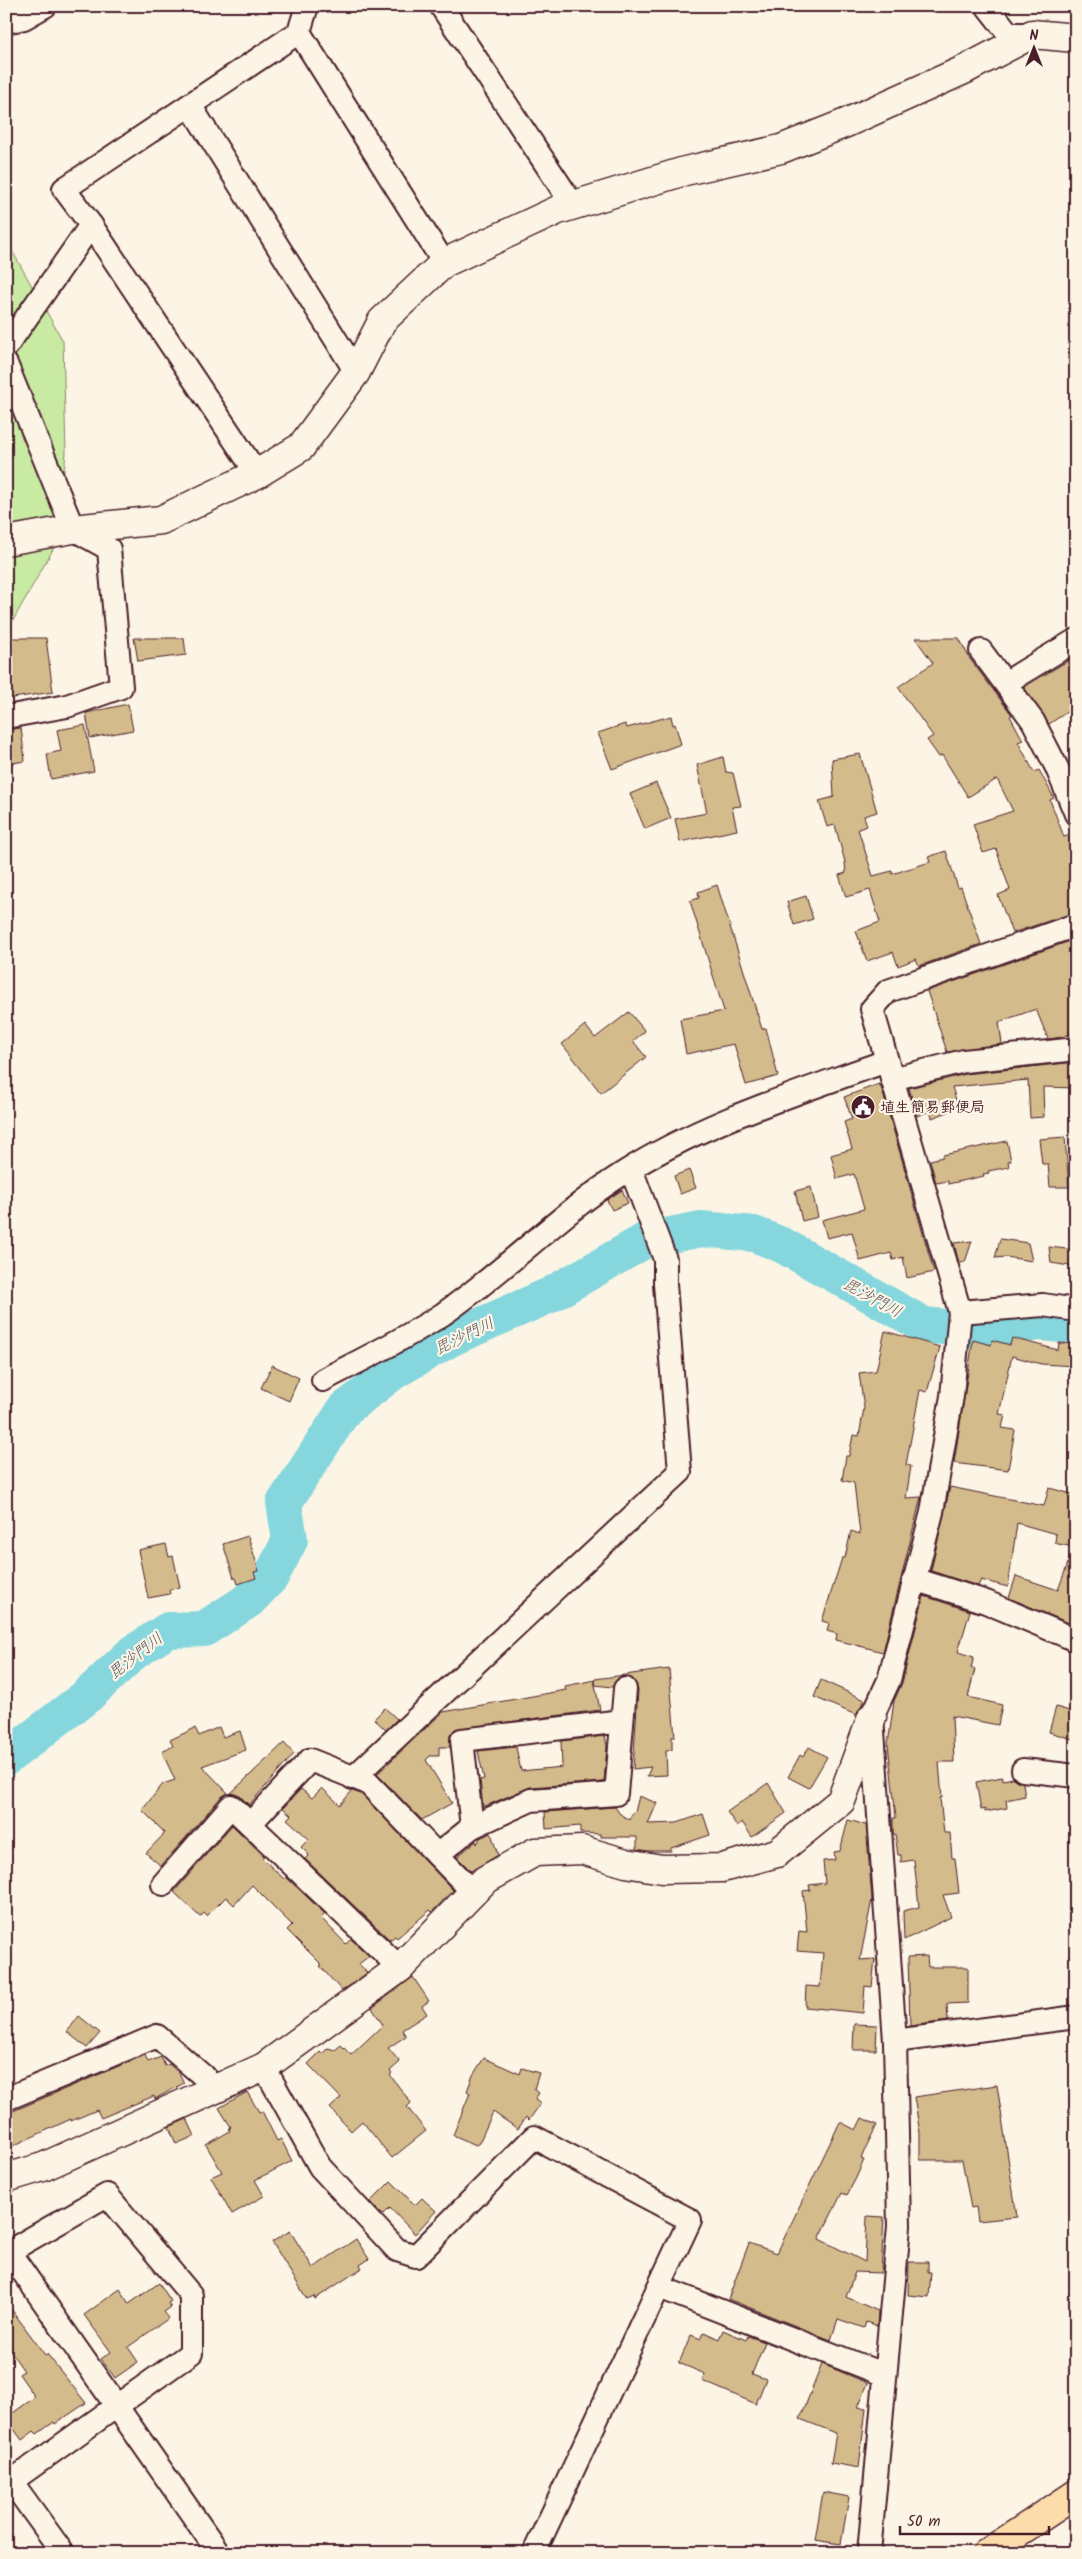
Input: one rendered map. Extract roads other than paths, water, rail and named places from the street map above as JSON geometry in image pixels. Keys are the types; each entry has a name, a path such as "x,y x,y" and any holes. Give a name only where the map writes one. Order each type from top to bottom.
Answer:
{"main road":[{"path":"987,2553 1076,2494"}],"street":[{"path":"6,22 24,18 45,6"},
{"path":"257,474 91,226 64,189 300,32 306,6"},
{"path":"442,6 573,205"},
{"path":"987,6 1009,34 1076,38"},
{"path":"300,32 444,263"},
{"path":"6,541 73,529 160,520 257,474 301,447 356,372 382,321 444,263 549,214 573,205 685,171 780,148 846,123 957,73 1032,34"},
{"path":"190,105 356,372"},
{"path":"6,347 91,226"},
{"path":"6,364 73,529 110,549 121,687 67,706 6,717"},
{"path":"1005,683 1076,640"},
{"path":"982,651 1033,721 1056,766 1076,814"},
{"path":"6,2178 43,2167 264,2067 400,1968 486,1880 535,1852 582,1850 626,1863 662,1869 722,1868 777,1852 841,1801 872,1717 889,1680 932,1512 948,1415 960,1312 872,1009 888,991 1076,925"},
{"path":"323,1380 443,1314 557,1223 631,1169 703,1129 889,1070 1076,1049"},
{"path":"354,1778 680,1472 665,1284 665,1259 631,1169"},
{"path":"960,1312 1043,1305 1076,1310"},
{"path":"914,1579 986,1602 1076,1640"},
{"path":"437,1854 472,1827 531,1800 616,1794 625,1689"},
{"path":"869,2553 900,2226 895,2042 872,1717"},
{"path":"472,1827 462,1740 622,1721"},
{"path":"250,1824 310,1760 368,1783 473,1892"},
{"path":"1023,1770 1076,1776"},
{"path":"163,1884 231,1806 400,1968"},
{"path":"895,2042 1076,2016"},
{"path":"6,2099 157,2036 217,2088"},
{"path":"264,2067 320,2167 397,2250 416,2256 534,2137 690,2220 534,2553"},
{"path":"63,2553 8,2480 117,2404 191,2353 191,2295 107,2195 8,2252 117,2404 219,2553"},
{"path":"659,2287 885,2375"}],"waterway":[{"name":"毘沙門川","path":"6,1758 87,1696 133,1653 168,1630 204,1629 249,1600 271,1577 290,1540 284,1503 345,1409 395,1371 452,1338 550,1295 646,1240 701,1229 754,1234 782,1245 924,1325 985,1331 1039,1323 1076,1326"}],"place":[{"name":"埴生簡易郵便局","path":"863,1107"}]}
